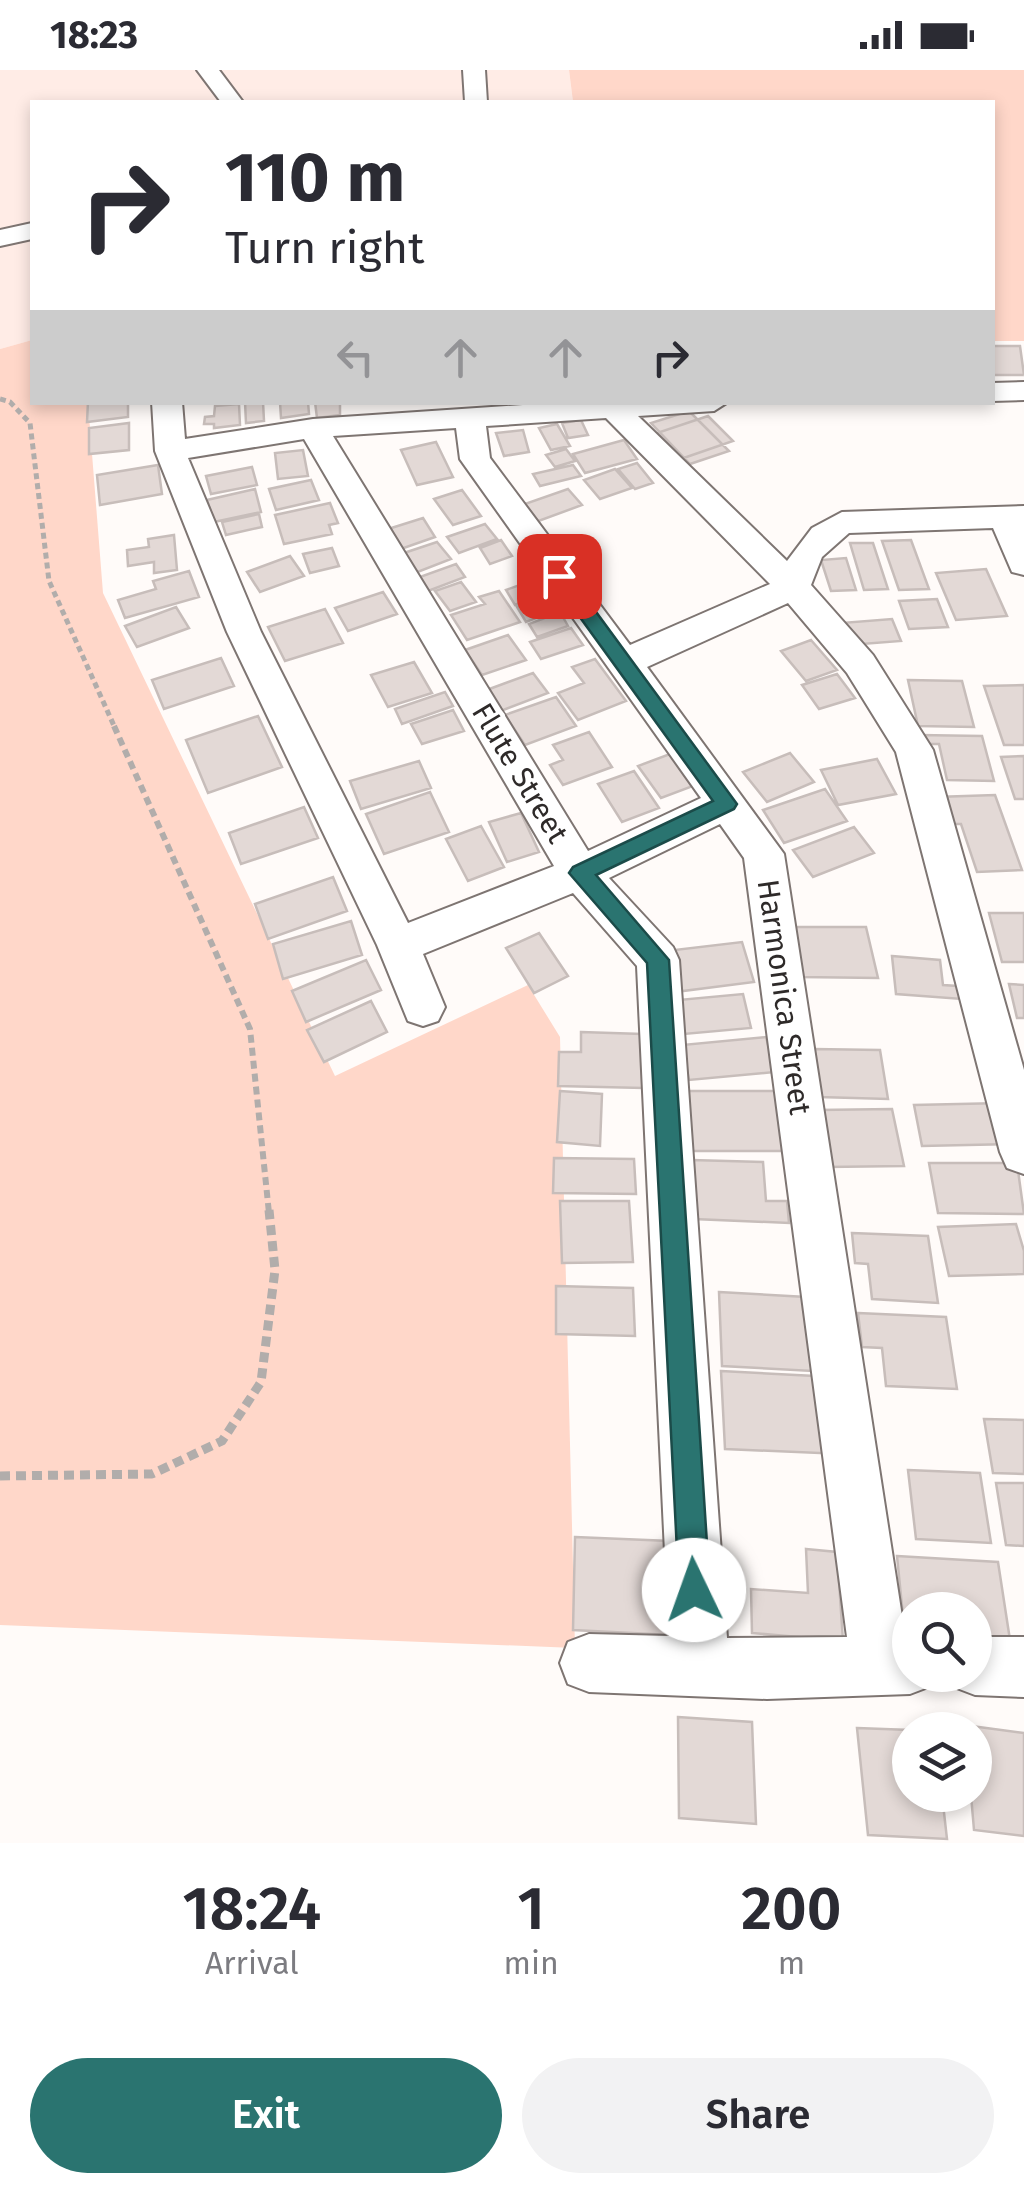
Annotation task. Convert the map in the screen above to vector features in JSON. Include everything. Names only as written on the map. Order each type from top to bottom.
[{"type":"street","points":[[208,70],[230,100]]},
{"type":"street","points":[[474,70],[476,100]]},
{"type":"street","points":[[0,238],[30,231]]},
{"type":"street","points":[[995,392],[1024,391]]},
{"type":"street","points":[[166,405],[170,451],[244,632],[398,945],[423,1007]]},
{"type":"street","points":[[170,451],[313,428],[470,420],[570,406],[637,405]]},
{"type":"street","points":[[611,406],[793,586],[860,664],[914,750],[1024,1152]]},
{"type":"street","name":"Harmonica Street","points":[[470,420],[475,459],[764,854],[892,1646]]},
{"type":"street","name":"Flute Street","points":[[313,428],[580,873],[658,960],[700,1668]]},
{"type":"street","points":[[623,664],[793,586],[803,556],[818,537],[842,523],[1014,516],[1024,564]]},
{"type":"street","points":[[398,945],[580,873],[727,804]]},
{"type":"street","points":[[589,1663],[700,1668],[892,1665]]},
{"type":"street","points":[[992,1667],[1024,1668]]},
{"type":"path","points":[[0,398],[10,402],[30,422],[49,581],[250,1029],[274,1270],[261,1382],[222,1442],[152,1474],[0,1476]]},
{"type":"shaded area","points":[[0,70],[569,70],[573,100],[30,100],[30,341],[0,349]]},
{"type":"shaded area","points":[[569,70],[1024,70],[1024,341],[995,341],[995,100],[573,100]]},
{"type":"shaded area","points":[[30,341],[30,405],[88,405],[103,593],[335,1076],[528,985],[560,1037],[575,1648],[0,1625],[0,349]]},
{"type":"building","points":[[995,346],[1020,346],[1024,375],[995,375]]},
{"type":"building","points":[[88,405],[128,405],[128,417],[87,422]]},
{"type":"building","points":[[239,405],[240,425],[214,428],[214,424],[204,424],[205,417],[214,416],[215,406]]},
{"type":"building","points":[[245,405],[263,405],[264,421],[246,423]]},
{"type":"building","points":[[280,405],[308,405],[309,414],[281,418]]},
{"type":"building","points":[[315,405],[340,405],[340,415],[317,418]]},
{"type":"building","points":[[689,411],[729,451],[690,464],[651,423]]},
{"type":"building","points":[[708,416],[733,441],[675,461],[651,435]]},
{"type":"building","points":[[581,420],[588,435],[568,438],[562,423]]},
{"type":"building","points":[[129,423],[129,450],[89,454],[89,428]]},
{"type":"building","points":[[557,424],[570,446],[551,450],[539,428]]},
{"type":"building","points":[[523,430],[529,452],[504,456],[496,433]]},
{"type":"building","points":[[624,440],[637,459],[585,473],[573,454]]},
{"type":"building","points":[[436,442],[453,477],[417,485],[401,450]]},
{"type":"building","points":[[566,449],[575,461],[555,467],[546,455]]},
{"type":"building","points":[[303,450],[308,476],[278,479],[275,453]]},
{"type":"building","points":[[637,463],[653,483],[635,489],[618,469]]},
{"type":"building","points":[[158,465],[162,494],[100,505],[97,475]]},
{"type":"building","points":[[573,465],[581,476],[540,486],[533,474]]},
{"type":"building","points":[[252,467],[257,485],[211,494],[206,476]]},
{"type":"building","points":[[615,469],[632,488],[600,499],[584,480]]},
{"type":"building","points":[[311,480],[319,500],[276,510],[269,489]]},
{"type":"building","points":[[255,489],[261,512],[214,522],[207,500]]},
{"type":"building","points":[[568,489],[582,505],[533,523],[519,506]]},
{"type":"building","points":[[462,490],[481,516],[453,525],[434,499]]},
{"type":"building","points":[[330,503],[338,523],[329,525],[332,534],[284,544],[275,515]]},
{"type":"building","points":[[259,514],[262,527],[226,535],[222,522]]},
{"type":"building","points":[[423,518],[435,537],[398,550],[385,530]]},
{"type":"building","points":[[485,524],[497,539],[459,553],[447,537]]},
{"type":"building","points":[[174,535],[177,570],[154,573],[154,562],[128,566],[127,550],[149,547],[148,539]]},
{"type":"building","points":[[501,540],[512,556],[490,564],[480,548]]},
{"type":"building","points":[[911,540],[929,589],[899,590],[882,541]]},
{"type":"building","points":[[437,542],[451,559],[415,573],[401,554]]},
{"type":"building","points":[[850,543],[873,543],[888,589],[864,590]]},
{"type":"building","points":[[332,548],[339,566],[310,573],[303,554]]},
{"type":"building","points":[[290,556],[304,576],[260,592],[247,572]]},
{"type":"building","points":[[846,558],[856,590],[831,591],[821,560]]},
{"type":"building","points":[[456,564],[465,577],[428,591],[417,578]]},
{"type":"building","points":[[986,569],[1007,616],[956,620],[936,573]]},
{"type":"building","points":[[189,571],[199,597],[125,618],[118,600],[156,589],[153,581]]},
{"type":"building","points":[[539,578],[549,592],[515,605],[506,590]]},
{"type":"building","points":[[461,582],[476,602],[450,611],[435,591]]},
{"type":"building","points":[[499,591],[520,622],[467,640],[451,615],[485,604],[479,597]]},
{"type":"building","points":[[383,592],[397,614],[348,631],[335,608]]},
{"type":"building","points":[[550,595],[559,609],[526,622],[517,607]]},
{"type":"building","points":[[937,599],[948,627],[909,629],[899,601]]},
{"type":"building","points":[[176,607],[189,628],[137,647],[125,626]]},
{"type":"building","points":[[325,609],[343,643],[285,661],[268,627]]},
{"type":"building","points":[[560,612],[568,626],[537,637],[529,624]]},
{"type":"building","points":[[892,619],[901,641],[849,645],[841,623]]},
{"type":"building","points":[[571,628],[583,645],[541,659],[530,642]]},
{"type":"building","points":[[508,635],[526,660],[482,675],[465,650]]},
{"type":"building","points":[[811,640],[837,670],[806,681],[781,651]]},
{"type":"building","points":[[221,658],[234,686],[164,709],[152,680]]},
{"type":"building","points":[[595,659],[626,701],[578,720],[558,693],[584,683],[572,667]]},
{"type":"building","points":[[414,662],[432,693],[388,707],[371,675]]},
{"type":"building","points":[[533,673],[548,693],[498,712],[484,691]]},
{"type":"building","points":[[837,674],[855,698],[819,709],[802,685]]},
{"type":"building","points":[[908,680],[962,681],[974,727],[918,726]]},
{"type":"building","points":[[1024,685],[1024,745],[1004,745],[984,686]]},
{"type":"building","points":[[445,692],[453,706],[402,724],[395,709]]},
{"type":"building","points":[[556,697],[576,726],[525,745],[505,715]]},
{"type":"building","points":[[453,710],[464,731],[422,744],[411,724]]},
{"type":"building","points":[[258,716],[282,767],[208,793],[186,740]]},
{"type":"building","points":[[589,732],[612,767],[563,785],[550,765],[563,760],[553,745]]},
{"type":"building","points":[[919,735],[982,736],[994,781],[947,780],[939,744],[921,744]]},
{"type":"building","points":[[790,753],[814,782],[767,802],[743,772]]},
{"type":"building","points":[[670,754],[693,786],[661,798],[638,766]]},
{"type":"building","points":[[1024,756],[1024,799],[1015,799],[1001,757]]},
{"type":"building","points":[[877,759],[896,794],[838,805],[821,770]]},
{"type":"building","points":[[419,761],[431,788],[361,809],[350,781]]},
{"type":"building","points":[[634,771],[659,808],[622,822],[598,784]]},
{"type":"building","points":[[825,789],[847,821],[784,843],[763,810]]},
{"type":"building","points":[[430,792],[449,832],[384,854],[366,814]]},
{"type":"building","points":[[995,795],[1022,870],[977,872],[961,824],[945,824],[936,797]]},
{"type":"building","points":[[304,807],[318,838],[241,864],[229,833]]},
{"type":"building","points":[[521,813],[539,852],[507,862],[489,822]]},
{"type":"building","points":[[481,826],[504,867],[468,881],[446,839]]},
{"type":"building","points":[[854,827],[874,853],[813,877],[793,850]]},
{"type":"building","points":[[333,877],[347,911],[268,939],[255,904]]},
{"type":"building","points":[[989,913],[1024,913],[1024,962],[1002,962]]},
{"type":"building","points":[[351,921],[362,955],[283,979],[273,944]]},
{"type":"building","points":[[795,927],[866,927],[878,978],[800,977]]},
{"type":"building","points":[[539,933],[568,976],[534,993],[506,948]]},
{"type":"building","points":[[742,942],[754,982],[675,992],[666,951]]},
{"type":"building","points":[[892,956],[940,960],[943,985],[973,987],[975,1000],[896,994]]},
{"type":"building","points":[[366,960],[381,990],[306,1022],[292,991]]},
{"type":"building","points":[[1009,984],[1024,985],[1024,1018],[1017,1018]]},
{"type":"building","points":[[743,994],[751,1028],[684,1034],[678,1000]]},
{"type":"building","points":[[371,1001],[387,1032],[324,1062],[307,1030]]},
{"type":"building","points":[[581,1032],[642,1034],[643,1088],[558,1086],[559,1052],[581,1052]]},
{"type":"building","points":[[766,1037],[775,1072],[689,1080],[682,1045]]},
{"type":"building","points":[[813,1049],[880,1050],[888,1099],[819,1097]]},
{"type":"building","points":[[560,1091],[602,1094],[600,1146],[557,1142]]},
{"type":"building","points":[[683,1091],[775,1091],[783,1151],[688,1151]]},
{"type":"building","points":[[1003,1103],[1013,1144],[922,1146],[914,1105]]},
{"type":"building","points":[[892,1109],[904,1166],[827,1167],[818,1110]]},
{"type":"building","points":[[554,1158],[634,1159],[636,1194],[553,1193]]},
{"type":"building","points":[[691,1160],[763,1162],[766,1201],[787,1201],[789,1223],[694,1219]]},
{"type":"building","points":[[929,1163],[1017,1163],[1024,1214],[938,1213]]},
{"type":"building","points":[[560,1201],[629,1201],[633,1262],[562,1263]]},
{"type":"building","points":[[1016,1224],[1024,1251],[1024,1274],[949,1276],[938,1227]]},
{"type":"building","points":[[852,1233],[928,1236],[938,1303],[872,1299],[868,1264],[855,1263]]},
{"type":"building","points":[[556,1286],[633,1288],[635,1336],[556,1334]]},
{"type":"building","points":[[719,1292],[824,1298],[831,1372],[722,1366]]},
{"type":"building","points":[[858,1313],[946,1317],[957,1389],[886,1386],[882,1348],[862,1347]]},
{"type":"building","points":[[721,1371],[834,1377],[842,1454],[725,1449]]},
{"type":"building","points":[[984,1419],[1024,1420],[1024,1474],[993,1473]]},
{"type":"building","points":[[908,1470],[980,1473],[991,1543],[916,1539]]},
{"type":"building","points":[[996,1483],[1024,1483],[1024,1546],[1006,1545]]},
{"type":"building","points":[[575,1537],[670,1541],[672,1635],[573,1630]]},
{"type":"building","points":[[806,1549],[837,1552],[843,1641],[752,1633],[751,1589],[808,1593]]},
{"type":"building","points":[[897,1556],[998,1562],[1012,1653],[992,1651],[992,1592],[901,1592]]},
{"type":"building","points":[[678,1717],[752,1722],[756,1824],[679,1818]]},
{"type":"building","points":[[857,1728],[892,1729],[892,1812],[944,1812],[947,1839],[868,1835]]},
{"type":"building","points":[[992,1729],[1024,1733],[1024,1836],[974,1830],[972,1812],[992,1812]]},
{"type":"route","points":[[559,576],[727,804],[580,873],[658,960],[694,1590]]}]
